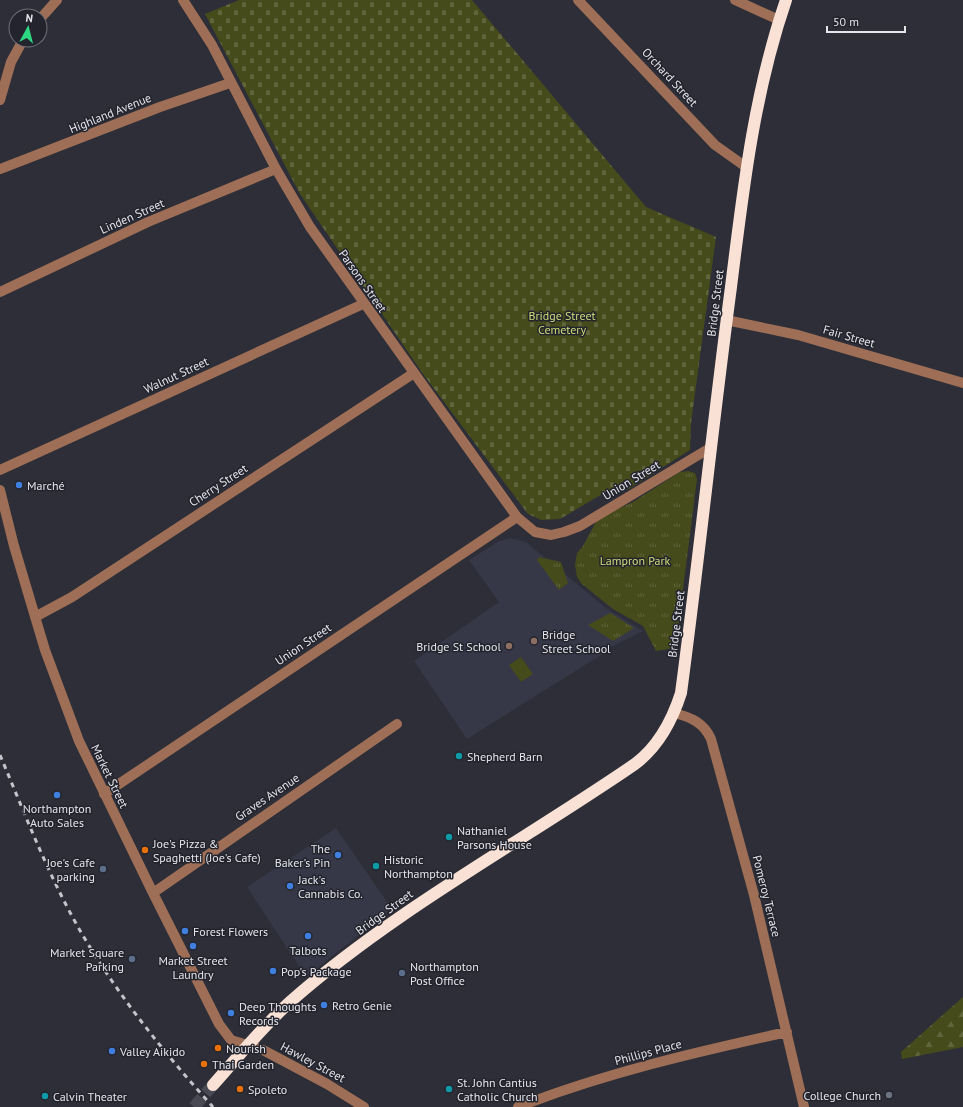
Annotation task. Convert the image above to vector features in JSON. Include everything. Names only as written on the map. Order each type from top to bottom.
[{"type":"highway","name":"Bridge Street","points":[[213,1085],[247,1046],[290,1002],[386,927],[434,893],[635,764],[658,741],[674,713],[681,693],[710,448],[746,167],[757,106],[779,20],[786,0]]},
{"type":"street","points":[[48,10],[57,0]]},
{"type":"street","name":"Parsons Street","points":[[183,0],[212,46],[276,169],[310,227],[363,304],[517,517],[535,532],[551,535],[564,532]]},
{"type":"street","name":"Orchard Street","points":[[578,0],[715,145],[746,167]]},
{"type":"street","points":[[735,0],[779,20]]},
{"type":"street","points":[[0,100],[11,62],[19,48]]},
{"type":"street","name":"Highland Avenue","points":[[0,169],[160,107],[230,83]]},
{"type":"street","name":"Linden Street","points":[[0,292],[148,222],[276,169]]},
{"type":"street","name":"Walnut Street","points":[[0,470],[363,304]]},
{"type":"street","name":"Fair Street","points":[[726,320],[798,336],[963,383]]},
{"type":"street","name":"Cherry Street","points":[[35,617],[78,593],[414,373]]},
{"type":"street","name":"Union Street","points":[[564,532],[580,526],[710,448]]},
{"type":"street","name":"Market Street","points":[[0,490],[35,617],[74,730],[152,893],[219,1024],[231,1040],[247,1046]]},
{"type":"street","name":"Union Street","points":[[104,794],[517,517]]},
{"type":"street","name":"Pomeroy Terrace","points":[[674,713],[695,720],[704,727],[711,740],[754,895],[804,1107]]},
{"type":"street","name":"Graves Avenue","points":[[152,893],[397,724]]},
{"type":"street","name":"Phillips Place","points":[[518,1107],[592,1081],[673,1058],[787,1032]]},
{"type":"street","name":"Hawley Street","points":[[247,1046],[263,1050],[327,1084],[364,1107]]},
{"type":"shaded area","name":"Bridge Street School","points":[[510,538],[526,542],[606,608],[643,631],[605,650],[606,652],[467,739],[414,661],[499,602],[469,560],[499,541]]},
{"type":"shaded area","points":[[336,828],[392,909],[306,977],[247,887]]},
{"type":"green space","name":"Bridge Street Cemetery","points":[[239,0],[472,0],[646,207],[716,237],[691,423],[690,450],[629,489],[609,490],[560,519],[541,520],[528,514],[423,374],[300,194],[205,14]]},
{"type":"green space","name":"Lampron Park","points":[[688,471],[695,473],[697,479],[676,645],[674,648],[656,651],[643,626],[613,609],[582,584],[577,577],[575,565],[577,553],[583,546],[598,518],[633,502],[680,472]]},
{"type":"green space","points":[[539,557],[561,562],[568,583],[559,590],[537,560]]},
{"type":"green space","points":[[610,613],[634,628],[613,641],[588,625]]},
{"type":"green space","points":[[521,657],[533,674],[521,682],[509,665]]},
{"type":"green space","points":[[963,997],[963,1047],[902,1059],[901,1052]]},
{"type":"tunnel","points":[[194,1107],[213,1085]]},
{"type":"railway","points":[[0,755],[51,875],[88,944],[131,1008],[179,1068],[213,1107]]},
{"type":"place","name":"Marché","points":[[19,485]]},
{"type":"place","name":"Bridge Street School","points":[[534,641]]},
{"type":"place","name":"Bridge St School","points":[[509,646]]},
{"type":"place","name":"Shepherd Barn","points":[[459,756]]},
{"type":"place","name":"Northampton Auto Sales","points":[[57,795]]},
{"type":"place","name":"Nathaniel Parsons House","points":[[449,837]]},
{"type":"place","name":"Joe's Pizza & Spaghetti (Joe's Cafe)","points":[[145,850]]},
{"type":"place","name":"The Baker's Pin","points":[[338,855]]},
{"type":"place","name":"Historic Northampton","points":[[376,866]]},
{"type":"place","name":"Joe's Cafe parking","points":[[103,869]]},
{"type":"place","name":"Jack's Cannabis Co.","points":[[290,886]]},
{"type":"place","name":"Forest Flowers","points":[[185,931]]},
{"type":"place","name":"Talbots","points":[[308,936]]},
{"type":"place","name":"Market Street Laundry","points":[[193,946]]},
{"type":"place","name":"Market Square Parking","points":[[132,959]]},
{"type":"place","name":"Pop's Package","points":[[273,971]]},
{"type":"place","name":"Northampton Post Office","points":[[402,973]]},
{"type":"place","name":"Retro Genie","points":[[324,1005]]},
{"type":"place","name":"Deep Thoughts Records","points":[[231,1013]]},
{"type":"place","name":"Nourish","points":[[218,1048]]},
{"type":"place","name":"Valley Aikido","points":[[112,1051]]},
{"type":"place","name":"Thai Garden","points":[[204,1064]]},
{"type":"place","name":"Spoleto","points":[[240,1089]]},
{"type":"place","name":"St. John Cantius Catholic Church","points":[[449,1089]]},
{"type":"place","name":"College Church","points":[[889,1095]]},
{"type":"place","name":"Calvin Theater","points":[[45,1096]]}]
